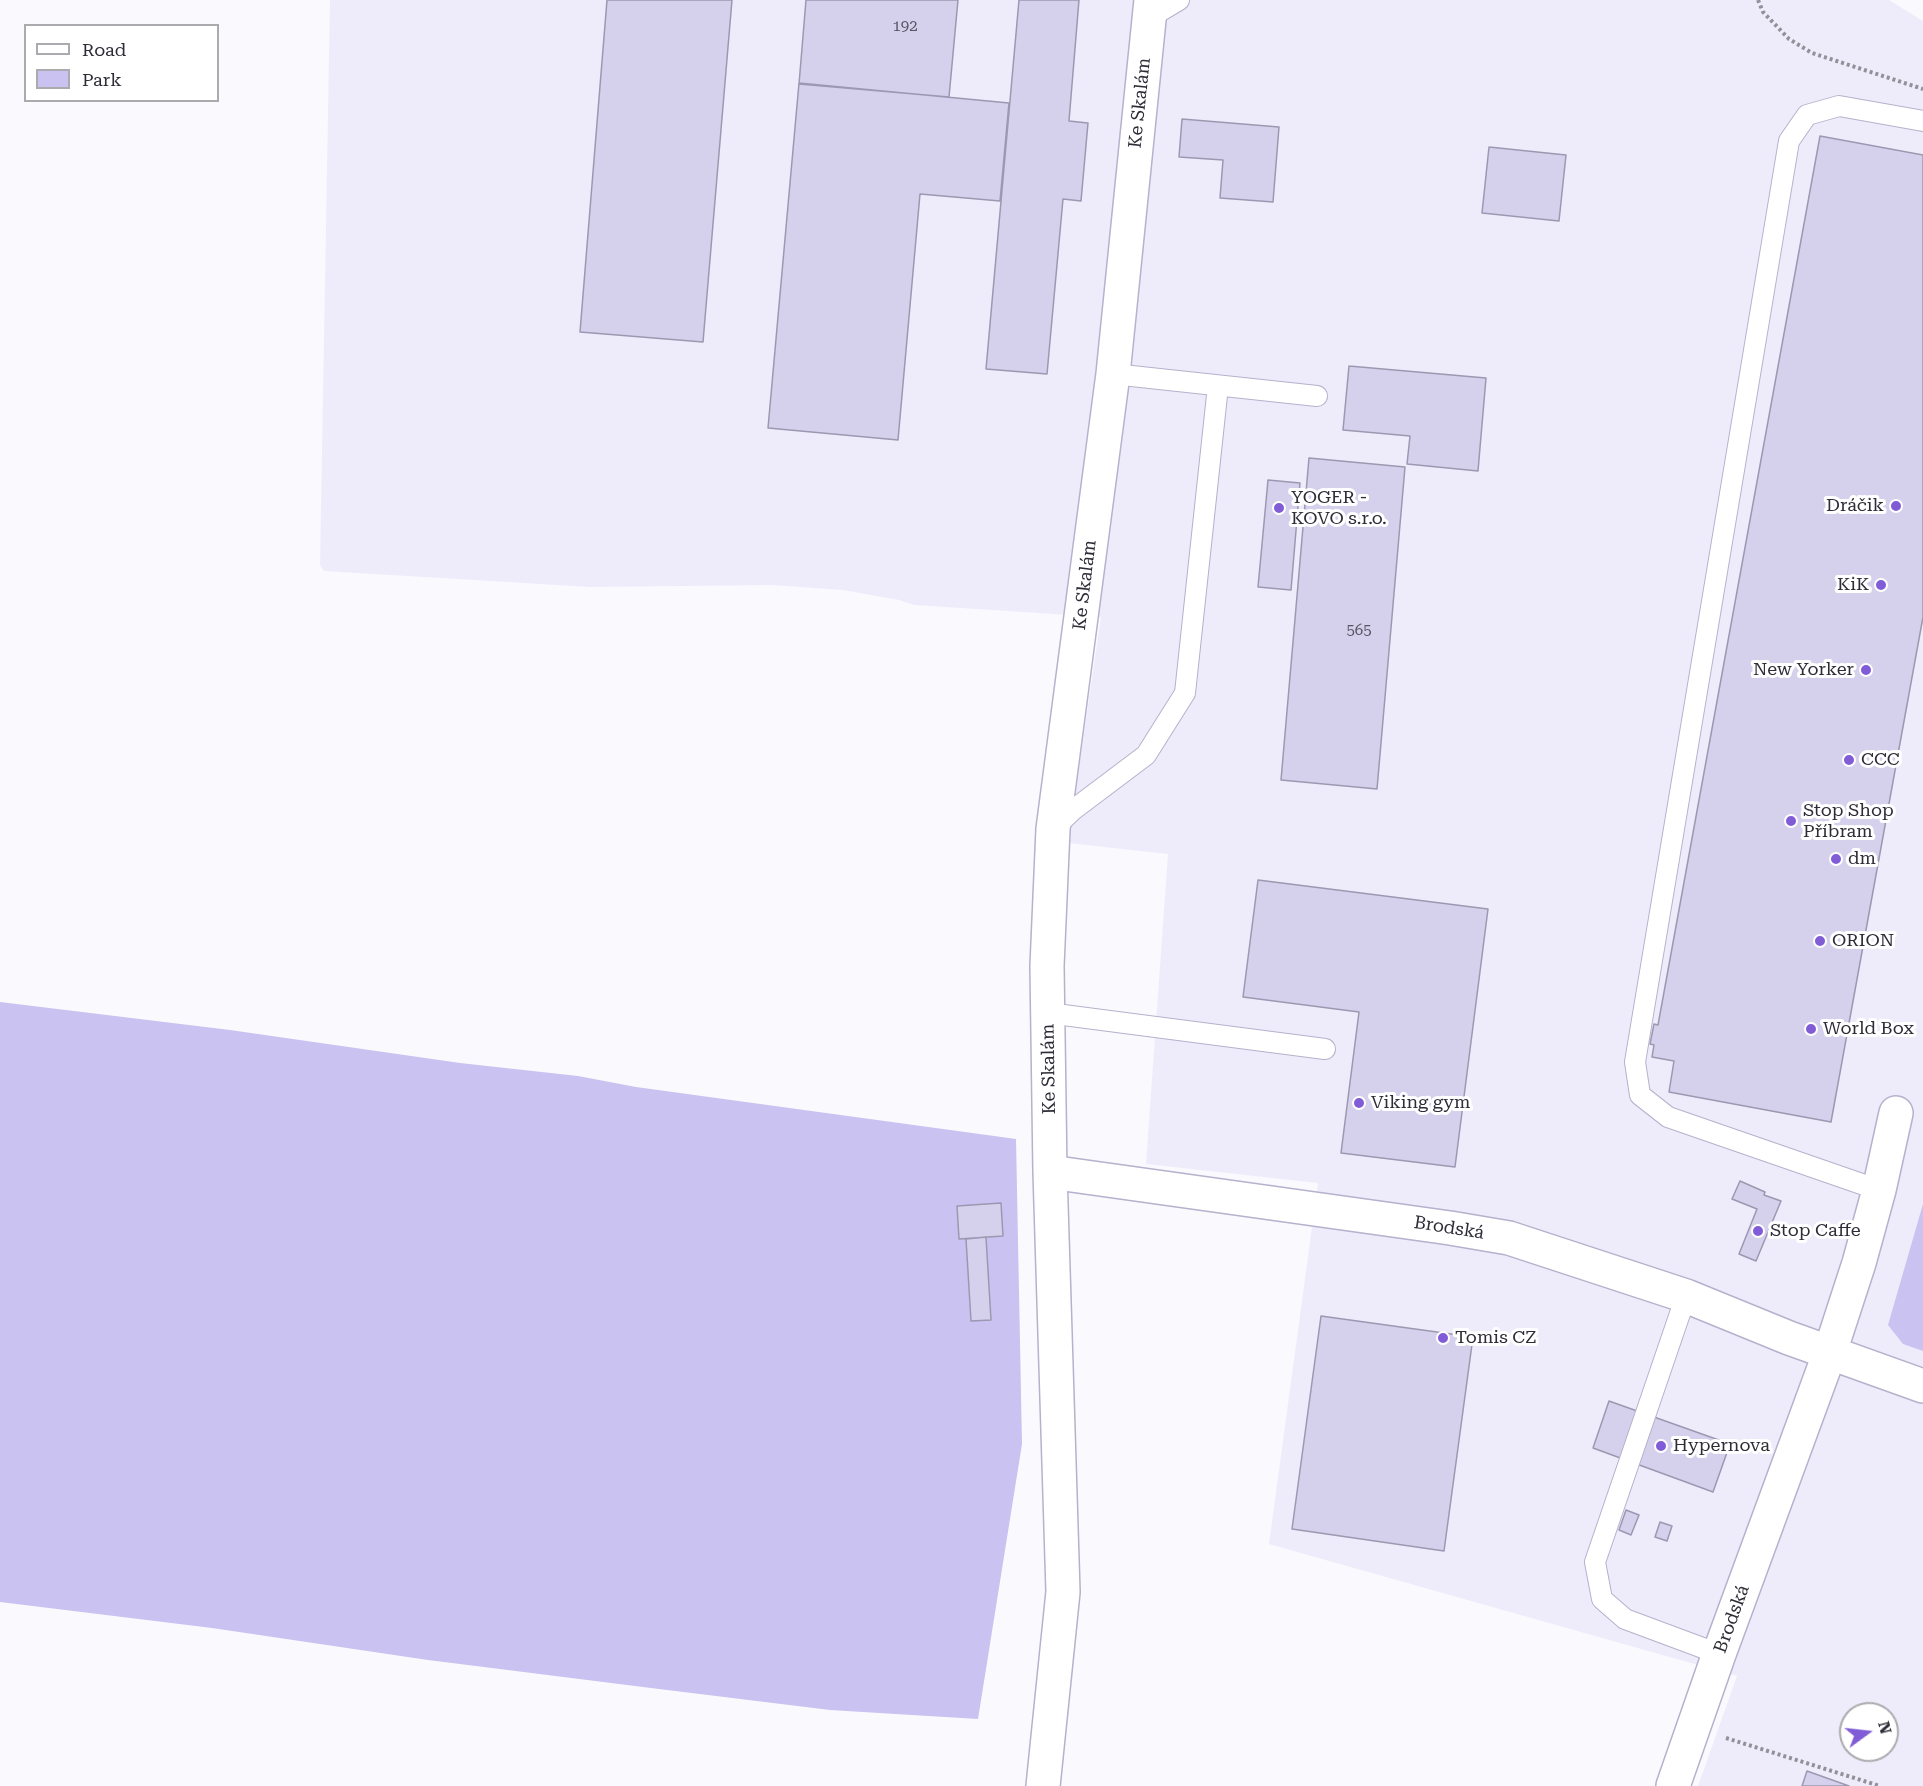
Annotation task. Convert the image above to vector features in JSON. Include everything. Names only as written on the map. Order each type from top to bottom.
[{"type":"street","name":"Ke Skalám","points":[[1043,1786],[1062,1592],[1050,1172],[1047,966],[1053,829],[1113,374],[1150,9]]},
{"type":"street","name":"Brodská","points":[[1673,1786],[1830,1352],[1859,1263],[1879,1190],[1896,1113]]},
{"type":"street","name":"Brodská","points":[[1050,1172],[1509,1238],[1686,1296],[1923,1386]]},
{"type":"lane","points":[[1150,9],[1179,0]]},
{"type":"lane","points":[[1879,1190],[1668,1117],[1640,1095],[1635,1062],[1789,141],[1807,115],[1839,106],[1923,121]]},
{"type":"lane","points":[[1113,374],[1317,396]]},
{"type":"lane","points":[[1053,829],[1072,810],[1146,755],[1185,693],[1218,386]]},
{"type":"lane","points":[[1048,1013],[1325,1049]]},
{"type":"lane","points":[[1686,1296],[1595,1562],[1602,1599],[1625,1619],[1719,1654]]},
{"type":"path","points":[[1758,0],[1763,12],[1789,39],[1812,52],[1923,89]]},
{"type":"path","points":[[1694,1727],[1770,1754],[1880,1786]]},
{"type":"shaded area","points":[[330,0],[1889,0],[1923,21],[1923,1786],[1698,1786],[1737,1676],[1269,1544],[1318,1183],[1146,1164],[1168,854],[1068,843],[1101,617],[914,605],[843,590],[771,585],[591,587],[324,571],[320,565]]},
{"type":"green space","points":[[0,1002],[230,1030],[460,1063],[578,1076],[636,1087],[1016,1139],[1022,1444],[978,1719],[830,1710],[428,1660],[212,1628],[0,1602]]},
{"type":"green space","points":[[1923,1204],[1923,1351],[1903,1344],[1888,1325]]},
{"type":"building","points":[[607,0],[732,0],[703,342],[580,332]]},
{"type":"building","points":[[806,0],[958,0],[949,97],[799,84]]},
{"type":"building","points":[[1019,0],[1079,0],[1069,121],[1088,123],[1081,201],[1063,199],[1047,374],[986,369]]},
{"type":"building","points":[[799,83],[1009,103],[1000,201],[920,194],[898,440],[768,428]]},
{"type":"building","points":[[1182,119],[1279,127],[1273,202],[1220,198],[1223,160],[1179,157]]},
{"type":"building","name":"Stop Shop Příbram","points":[[1820,136],[1923,155],[1923,617],[1831,1122],[1669,1092],[1674,1061],[1652,1057],[1654,1045],[1650,1044],[1654,1024],[1658,1025]]},
{"type":"building","points":[[1489,147],[1566,155],[1559,221],[1482,213]]},
{"type":"building","points":[[1349,366],[1486,378],[1478,471],[1407,464],[1410,436],[1343,430]]},
{"type":"building","points":[[1309,458],[1405,467],[1377,789],[1281,780]]},
{"type":"building","points":[[1268,480],[1300,483],[1291,590],[1258,587]]},
{"type":"building","points":[[1258,880],[1488,909],[1455,1167],[1341,1153],[1359,1012],[1243,997]]},
{"type":"building","name":"Stop Caffe","points":[[1740,1181],[1765,1192],[1764,1195],[1781,1201],[1756,1261],[1739,1254],[1757,1209],[1732,1199]]},
{"type":"building","points":[[1001,1203],[1003,1236],[959,1239],[957,1206]]},
{"type":"building","points":[[986,1237],[991,1320],[971,1321],[966,1239]]},
{"type":"building","points":[[1321,1316],[1473,1337],[1444,1551],[1292,1529]]},
{"type":"building","name":"Hypernova","points":[[1609,1401],[1730,1444],[1713,1492],[1593,1448]]},
{"type":"building","points":[[1626,1510],[1639,1515],[1631,1535],[1619,1530]]},
{"type":"building","points":[[1660,1522],[1672,1526],[1667,1541],[1655,1537]]},
{"type":"building","points":[[1807,1771],[1849,1786],[1802,1786]]},
{"type":"place","name":"Dráčik","points":[[1896,506]]},
{"type":"place","name":"YOGER - KOVO s.r.o.","points":[[1279,508]]},
{"type":"place","name":"KiK","points":[[1881,585]]},
{"type":"place","name":"New Yorker","points":[[1866,670]]},
{"type":"place","name":"CCC","points":[[1849,760]]},
{"type":"place","name":"Stop Shop Příbram","points":[[1791,821]]},
{"type":"place","name":"dm","points":[[1836,859]]},
{"type":"place","name":"ORION","points":[[1820,941]]},
{"type":"place","name":"World Box","points":[[1811,1029]]},
{"type":"place","name":"Viking gym","points":[[1359,1103]]},
{"type":"place","name":"Stop Caffe","points":[[1758,1231]]},
{"type":"place","name":"Tomis CZ","points":[[1443,1338]]},
{"type":"place","name":"Hypernova","points":[[1661,1446]]}]
